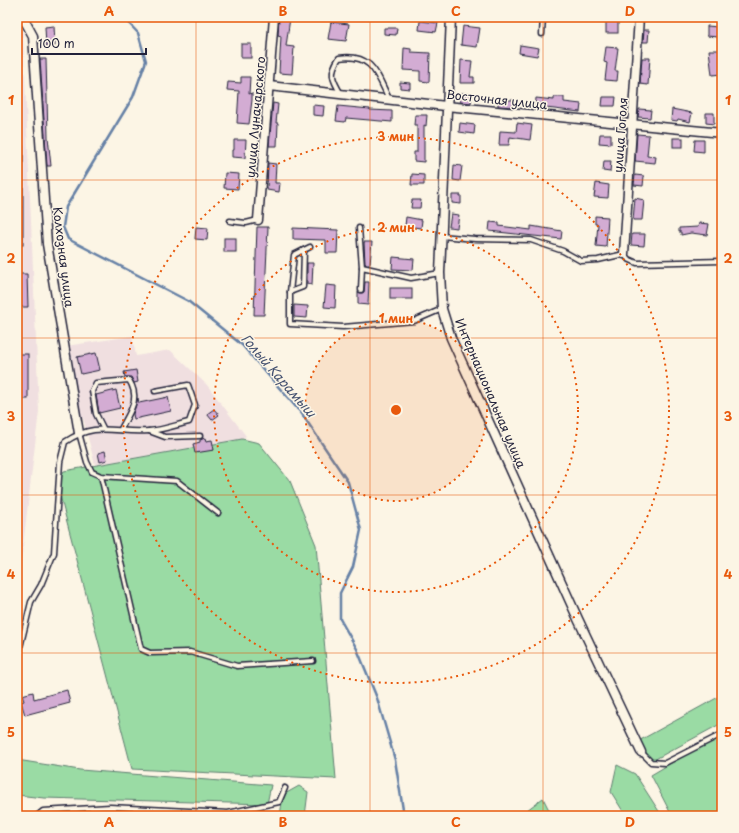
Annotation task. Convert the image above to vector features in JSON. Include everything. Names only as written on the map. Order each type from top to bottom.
[{"type":"street","name":"Колхозная улица","points":[[18,17],[26,23],[33,36],[47,244],[79,433]]},
{"type":"street","name":"улица Луначарского","points":[[258,220],[274,17]]},
{"type":"street","name":"Интернациональная улица","points":[[451,17],[441,236],[440,274],[442,309],[454,345],[578,619],[641,752]]},
{"type":"street","name":"улица Гоголя","points":[[624,254],[639,17]]},
{"type":"street","name":"Восточная улица","points":[[269,86],[446,106],[722,132]]},
{"type":"lane","points":[[542,34],[543,17]]},
{"type":"lane","points":[[341,94],[333,82],[333,68],[340,58],[352,56],[367,61],[378,75],[389,99]]},
{"type":"lane","points":[[230,221],[246,223],[258,220]]},
{"type":"lane","points":[[358,228],[362,267],[361,290]]},
{"type":"lane","points":[[441,236],[475,239],[532,240],[563,251],[581,261],[598,260],[624,254],[628,259],[637,263],[722,260]]},
{"type":"lane","points":[[310,247],[294,255],[290,292],[290,324],[343,328],[414,321],[442,309]]},
{"type":"lane","points":[[290,292],[303,288],[304,250]]},
{"type":"lane","points":[[362,267],[411,278],[440,274]]},
{"type":"lane","points":[[103,428],[96,414],[92,391],[96,383],[128,380],[134,387],[135,403],[121,429]]},
{"type":"lane","points":[[149,431],[189,422],[195,405],[188,385],[155,391]]},
{"type":"lane","points":[[17,660],[31,602],[41,585],[54,553],[60,462],[65,442],[79,433],[103,428],[149,431],[165,437],[200,436]]},
{"type":"lane","points":[[79,433],[87,462],[92,472],[101,476],[177,481],[218,514]]},
{"type":"lane","points":[[101,476],[141,649],[150,653],[190,652],[237,666],[313,661]]},
{"type":"lane","points":[[641,752],[650,762],[665,763],[722,734]]},
{"type":"lane","points":[[37,816],[43,811],[110,807],[228,813],[279,802],[285,788]]},
{"type":"shaded area","points":[[17,27],[23,32],[39,411],[17,596]]},
{"type":"shaded area","points":[[132,336],[136,356],[170,350],[207,385],[246,436],[242,439],[95,465],[83,418],[78,416],[66,346]]},
{"type":"green space","points":[[242,439],[259,443],[290,481],[316,545],[336,779],[132,769],[57,484],[64,471]]},
{"type":"green space","points":[[722,695],[722,723],[650,762],[635,743]]},
{"type":"green space","points":[[722,733],[722,816],[672,816],[651,775]]},
{"type":"green space","points":[[17,760],[80,770],[271,785],[267,804],[44,798],[17,795]]},
{"type":"green space","points":[[617,765],[635,774],[662,816],[626,816],[611,792]]},
{"type":"green space","points":[[299,786],[308,792],[305,816],[280,816],[283,795]]},
{"type":"green space","points":[[543,798],[552,816],[519,816]]},
{"type":"building","points":[[279,17],[290,18],[286,46],[294,47],[292,74],[279,73],[281,36],[278,35]]},
{"type":"building","points":[[420,21],[438,23],[436,32],[419,30]]},
{"type":"building","points":[[606,21],[618,21],[618,33],[606,33]]},
{"type":"building","points":[[331,22],[349,24],[346,41],[328,39]]},
{"type":"building","points":[[54,26],[55,46],[46,46],[45,27]]},
{"type":"building","points":[[463,26],[480,28],[477,47],[461,45]]},
{"type":"building","points":[[707,26],[718,27],[718,37],[707,36]]},
{"type":"building","points":[[384,28],[397,28],[396,35],[384,34]]},
{"type":"building","points":[[644,30],[649,30],[648,42],[643,42]]},
{"type":"building","points":[[241,44],[251,44],[251,58],[241,58]]},
{"type":"building","points":[[520,45],[539,48],[537,56],[519,53]]},
{"type":"building","points":[[606,47],[618,48],[615,71],[618,71],[617,81],[605,80],[607,63],[604,62]]},
{"type":"building","points":[[404,48],[411,49],[411,52],[430,53],[429,82],[420,81],[420,71],[403,70]]},
{"type":"building","points":[[709,50],[722,50],[722,74],[712,75]]},
{"type":"building","points":[[642,58],[650,58],[648,85],[640,84]]},
{"type":"building","points":[[40,59],[46,59],[48,137],[51,166],[47,166]]},
{"type":"building","points":[[461,60],[472,61],[470,77],[474,77],[474,83],[460,83]]},
{"type":"building","points":[[241,77],[250,77],[249,94],[252,93],[252,100],[249,124],[237,123],[239,91],[227,90],[228,82],[241,83]]},
{"type":"building","points":[[400,82],[410,83],[410,89],[400,88]]},
{"type":"building","points":[[461,93],[472,94],[471,103],[460,102]]},
{"type":"building","points":[[554,97],[564,97],[564,102],[581,104],[580,112],[546,108],[545,110],[535,109],[536,98],[554,100]]},
{"type":"building","points":[[603,97],[616,97],[615,106],[602,106]]},
{"type":"building","points":[[498,100],[514,100],[513,107],[498,106]]},
{"type":"building","points":[[273,103],[278,104],[276,123],[278,123],[277,146],[269,146]]},
{"type":"building","points":[[313,105],[324,106],[323,116],[313,115]]},
{"type":"building","points":[[338,106],[392,111],[392,122],[346,118],[345,122],[336,121]]},
{"type":"building","points":[[639,109],[651,110],[650,118],[638,117]]},
{"type":"building","points":[[672,109],[692,113],[690,122],[678,119],[677,121],[671,120]]},
{"type":"building","points":[[706,113],[714,113],[714,124],[706,123]]},
{"type":"building","points":[[415,115],[427,115],[426,126],[424,125],[424,162],[414,161],[414,152],[417,152],[417,125],[414,125]]},
{"type":"building","points":[[460,123],[475,125],[474,134],[459,132]]},
{"type":"building","points":[[517,123],[532,125],[530,140],[510,137],[509,145],[499,145],[500,131],[516,132]]},
{"type":"building","points":[[600,134],[611,134],[611,144],[599,143]]},
{"type":"building","points":[[637,134],[649,135],[647,156],[656,157],[655,163],[635,161]]},
{"type":"building","points":[[673,138],[683,138],[683,147],[673,147]]},
{"type":"building","points":[[234,140],[246,140],[245,158],[232,157]]},
{"type":"building","points":[[695,140],[704,140],[704,152],[694,151]]},
{"type":"building","points":[[17,146],[23,146],[23,245],[17,245]]},
{"type":"building","points":[[604,161],[611,161],[610,172],[603,171]]},
{"type":"building","points":[[268,163],[276,164],[275,183],[280,183],[279,192],[267,190]]},
{"type":"building","points":[[454,165],[462,166],[460,181],[453,180]]},
{"type":"building","points":[[225,173],[239,174],[238,189],[224,188]]},
{"type":"building","points":[[412,174],[424,175],[424,185],[411,185]]},
{"type":"building","points":[[635,175],[644,176],[643,186],[634,185]]},
{"type":"building","points":[[596,183],[609,185],[608,198],[594,197]]},
{"type":"building","points":[[452,195],[461,195],[461,204],[452,203]]},
{"type":"building","points":[[635,198],[644,200],[642,220],[633,220]]},
{"type":"building","points":[[412,200],[421,200],[420,208],[411,208]]},
{"type":"building","points":[[451,214],[459,215],[457,228],[449,227]]},
{"type":"building","points":[[595,216],[608,217],[606,247],[596,246],[598,224],[595,224]]},
{"type":"building","points":[[406,217],[422,220],[421,228],[405,226]]},
{"type":"building","points":[[490,222],[499,223],[499,226],[531,230],[531,226],[562,231],[561,239],[489,231]]},
{"type":"building","points":[[699,223],[709,224],[707,235],[691,233],[681,235],[681,232],[679,232],[679,228],[698,227]]},
{"type":"building","points":[[196,227],[208,228],[207,240],[195,239]]},
{"type":"building","points":[[257,227],[268,227],[264,315],[254,315]]},
{"type":"building","points":[[293,228],[338,230],[337,253],[326,253],[326,240],[293,239]]},
{"type":"building","points":[[632,234],[645,234],[644,246],[631,245]]},
{"type":"building","points":[[224,238],[236,238],[236,252],[224,252]]},
{"type":"building","points":[[364,242],[372,242],[370,264],[365,264]]},
{"type":"building","points":[[393,257],[414,259],[413,270],[392,269]]},
{"type":"building","points":[[307,263],[313,263],[312,285],[307,284]]},
{"type":"building","points":[[17,274],[27,274],[28,307],[17,307]]},
{"type":"building","points":[[365,282],[369,282],[368,305],[358,304],[358,292],[364,292]]},
{"type":"building","points":[[326,285],[336,286],[335,308],[324,307]]},
{"type":"building","points":[[390,288],[412,288],[412,299],[390,299]]},
{"type":"building","points":[[294,305],[308,306],[307,318],[294,317]]},
{"type":"building","points":[[96,353],[100,370],[81,374],[77,357]]},
{"type":"building","points":[[17,354],[28,354],[28,399],[17,399]]},
{"type":"building","points":[[136,370],[138,382],[134,383],[131,377],[125,377],[124,372]]},
{"type":"building","points":[[116,390],[120,408],[99,413],[96,395]]},
{"type":"building","points":[[168,397],[171,411],[134,419],[133,414],[138,398],[139,403]]},
{"type":"building","points":[[214,409],[219,415],[212,420],[207,414]]},
{"type":"building","points":[[205,438],[206,441],[212,440],[214,450],[195,453],[193,444],[200,442],[200,440]]},
{"type":"building","points":[[105,451],[107,460],[100,462],[98,453]]},
{"type":"building","points":[[67,690],[70,703],[25,715],[21,702],[24,701],[22,695],[33,692],[34,699]]},
{"type":"waterway","name":"Голый Карамыш","points":[[123,17],[138,33],[146,61],[133,97],[66,207],[63,227],[68,239],[188,301],[242,345],[302,414],[348,482],[361,530],[353,567],[340,593],[340,619],[357,649],[377,698],[395,760],[404,816]]}]
